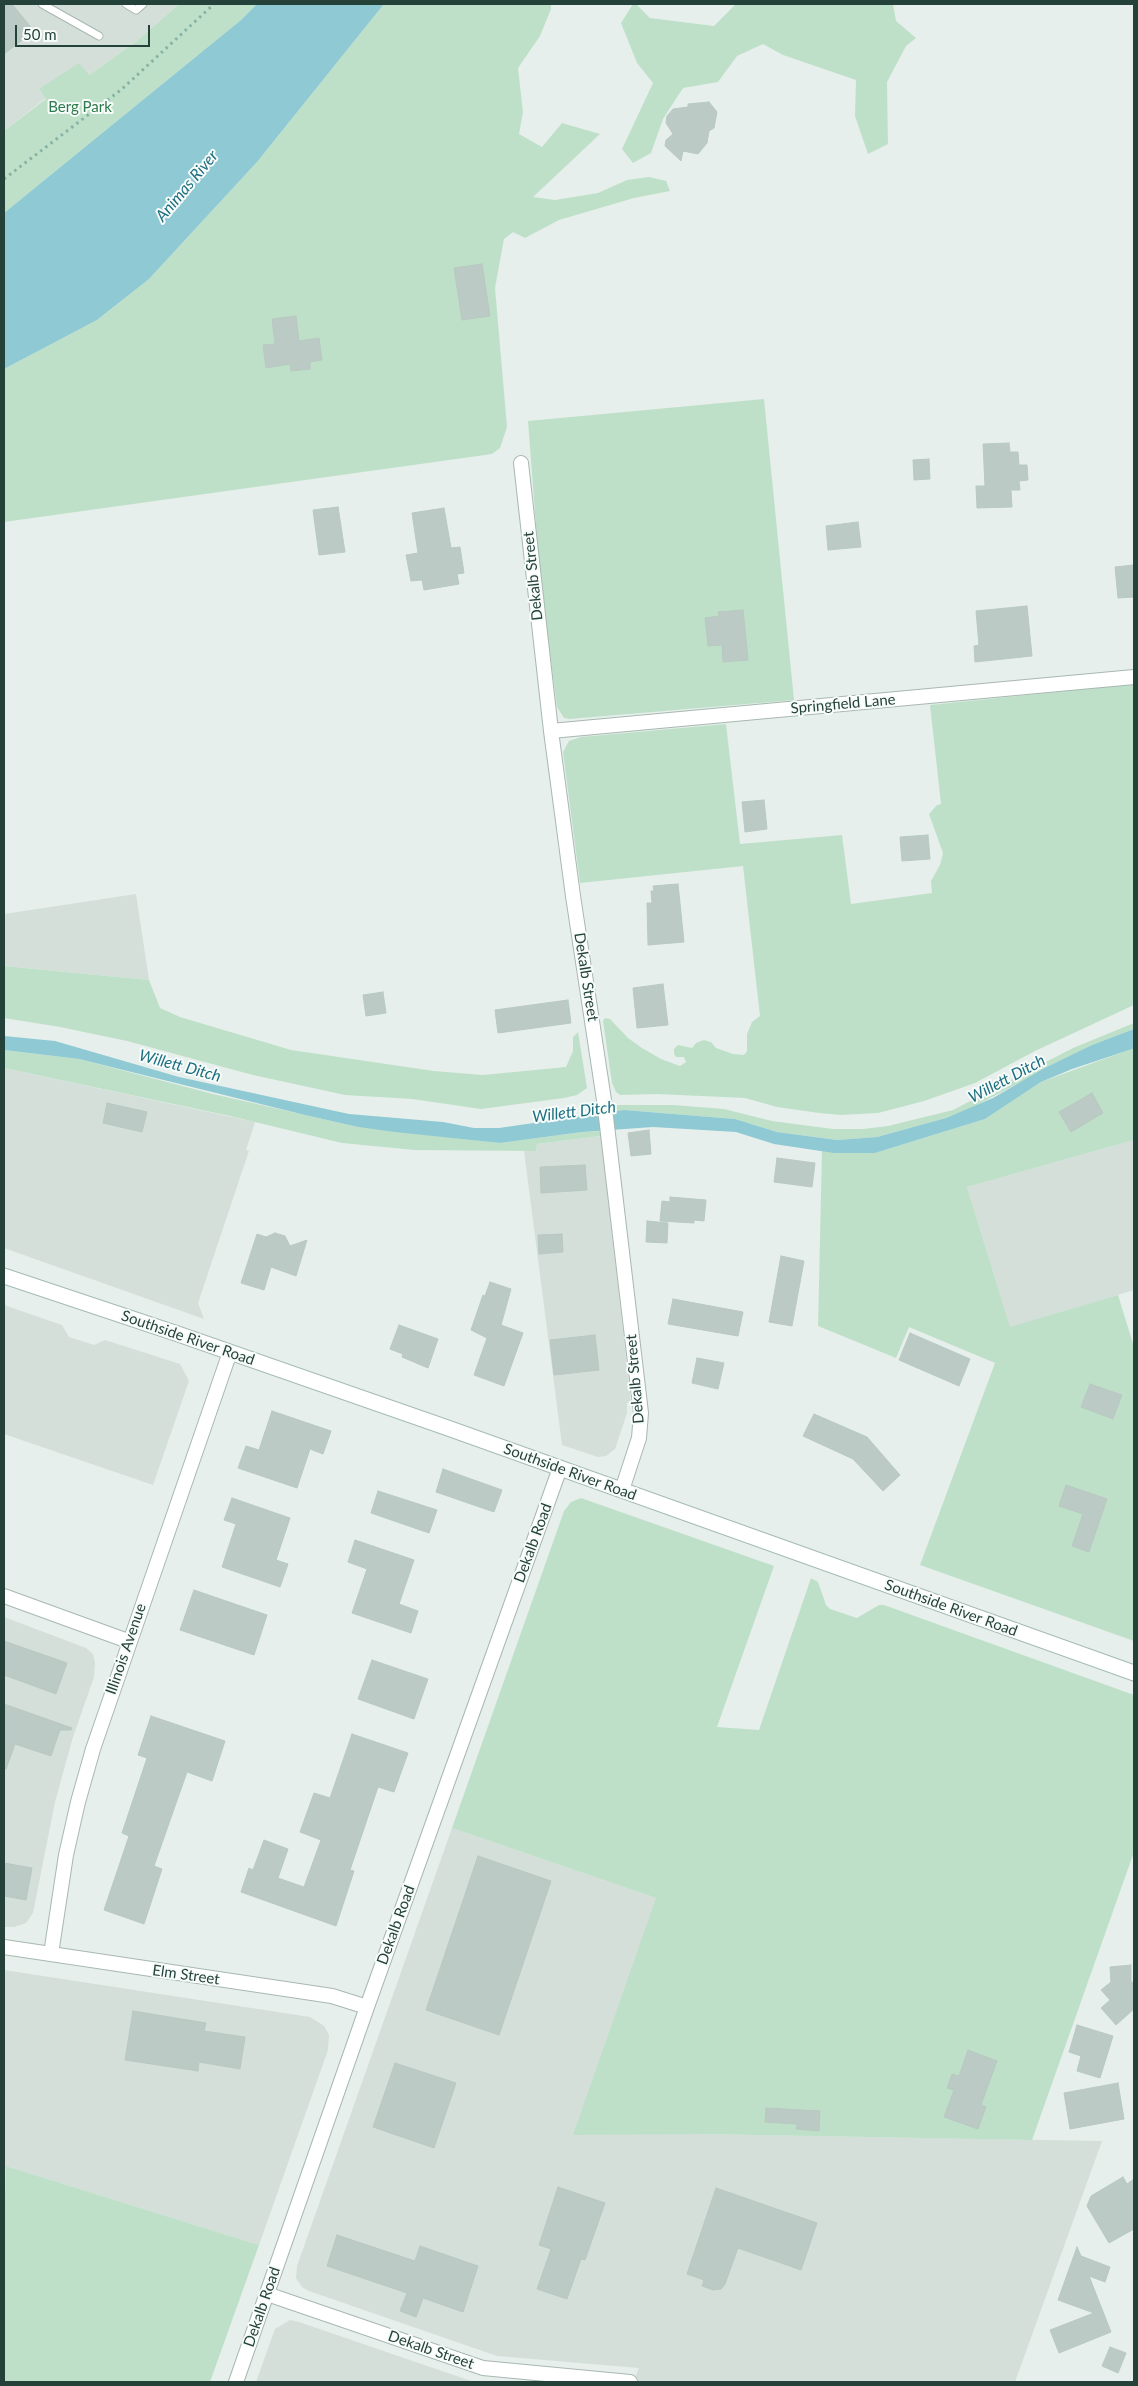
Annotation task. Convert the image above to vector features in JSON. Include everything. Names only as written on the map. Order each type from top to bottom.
[{"type":"main road","name":"Southside River Road","points":[[4,1276],[230,1352],[1134,1673]]},
{"type":"street","name":"Dekalb Street","points":[[521,463],[551,731],[609,1140],[641,1413],[639,1438],[622,1490]]},
{"type":"street","name":"Springfield Lane","points":[[551,731],[1134,677]]},
{"type":"street","name":"Illinois Avenue","points":[[51,1954],[66,1856],[78,1802],[128,1641],[230,1352]]},
{"type":"street","name":"Dekalb Road","points":[[236,2382],[367,2006],[560,1468]]},
{"type":"street","points":[[4,1596],[128,1641]]},
{"type":"street","name":"Elm Street","points":[[4,1947],[332,1996],[367,2006]]},
{"type":"street","name":"Dekalb Street","points":[[267,2294],[483,2368],[570,2380],[630,2382]]},
{"type":"lane","points":[[42,4],[99,36]]},
{"type":"lane","points":[[126,4],[136,10],[143,4]]},
{"type":"path","points":[[4,180],[122,89],[214,4]]},
{"type":"shaded area","points":[[4,4],[179,4],[137,41],[89,75],[39,89],[46,98],[4,131]]},
{"type":"shaded area","points":[[136,894],[149,980],[4,966],[4,914]]},
{"type":"shaded area","points":[[4,1068],[255,1122],[246,1150],[249,1151],[198,1303],[204,1319],[4,1248]]},
{"type":"shaded area","points":[[601,1136],[631,1402],[627,1403],[627,1413],[615,1449],[606,1456],[598,1457],[562,1445],[524,1151],[536,1151],[537,1144]]},
{"type":"shaded area","points":[[1134,1140],[1134,1290],[1010,1328],[967,1187]]},
{"type":"shaded area","points":[[4,1305],[62,1325],[69,1337],[94,1345],[105,1340],[180,1364],[189,1381],[153,1485],[4,1434]]},
{"type":"shaded area","points":[[4,1617],[86,1648],[93,1654],[95,1663],[94,1677],[73,1737],[55,1802],[33,1913],[26,1923],[14,1927],[4,1927]]},
{"type":"shaded area","points":[[452,1828],[656,1898],[700,2134],[1102,2141],[1015,2382],[633,2382],[639,2368],[497,2356],[302,2287],[296,2278],[297,2266]]},
{"type":"shaded area","points":[[4,1970],[310,2017],[324,2026],[329,2035],[328,2050],[259,2245],[6,2166],[4,2220]]},
{"type":"shaded area","points":[[290,2320],[474,2382],[256,2382],[275,2329]]},
{"type":"green space","name":"Berg Park","points":[[179,4],[257,4],[241,20],[4,213],[4,131],[46,99],[39,89],[79,63],[89,75],[137,41]]},
{"type":"green space","points":[[384,4],[551,4],[551,9],[540,36],[518,68],[523,112],[519,134],[542,147],[562,123],[600,134],[533,197],[555,200],[598,193],[627,180],[649,177],[666,181],[670,191],[634,198],[559,220],[525,238],[513,232],[504,239],[495,288],[507,427],[500,448],[492,454],[4,522],[4,369],[97,320],[149,279],[257,162]]},
{"type":"green space","points":[[633,4],[636,4],[650,18],[714,26],[736,4],[893,4],[896,21],[916,38],[906,46],[887,82],[888,144],[868,154],[855,116],[856,80],[783,55],[763,44],[737,56],[718,82],[683,88],[663,119],[651,153],[633,163],[622,149],[653,83],[637,63],[621,23]]},
{"type":"green space","points":[[764,399],[794,700],[564,718],[557,707],[549,645],[537,539],[528,421]]},
{"type":"green space","points":[[1134,684],[1134,1005],[1035,1051],[975,1083],[924,1101],[878,1113],[841,1115],[777,1107],[745,1098],[657,1094],[620,1095],[616,1092],[612,1083],[603,1021],[605,1018],[610,1019],[628,1038],[642,1048],[661,1059],[680,1066],[686,1062],[684,1057],[676,1057],[674,1054],[674,1049],[678,1045],[692,1048],[696,1043],[704,1040],[711,1042],[716,1048],[733,1054],[744,1055],[747,1051],[747,1034],[752,1022],[760,1016],[743,866],[580,883],[563,752],[569,741],[581,737],[726,724],[740,844],[842,835],[851,904],[932,893],[931,881],[940,865],[943,853],[929,814],[937,805],[941,804],[930,705]]},
{"type":"green space","points":[[4,966],[149,980],[160,1008],[180,1017],[291,1050],[434,1071],[483,1075],[566,1067],[573,1051],[573,1037],[578,1032],[587,1088],[577,1095],[564,1098],[481,1109],[412,1099],[345,1095],[253,1075],[127,1041],[4,1018]]},
{"type":"green space","points":[[1134,1023],[1134,1029],[1092,1045],[971,1108],[946,1118],[877,1137],[837,1140],[777,1132],[735,1119],[624,1110],[613,1112],[612,1109],[613,1105],[673,1105],[724,1109],[772,1121],[833,1129],[863,1129],[888,1126],[953,1110],[1073,1048]]},
{"type":"green space","points":[[1134,1048],[1134,1140],[967,1187],[1010,1327],[1118,1295],[1134,1347],[1134,1641],[920,1565],[995,1363],[909,1327],[896,1358],[818,1326],[822,1151],[875,1153],[985,1119],[1041,1082]]},
{"type":"green space","points":[[4,1050],[79,1059],[213,1094],[358,1127],[500,1143],[582,1132],[600,1131],[601,1136],[537,1144],[536,1151],[415,1150],[342,1143],[230,1116],[4,1068]]},
{"type":"green space","points":[[581,1498],[774,1566],[717,1727],[759,1730],[811,1578],[818,1582],[826,1605],[830,1609],[857,1618],[879,1605],[884,1605],[1134,1695],[1134,1852],[1032,2140],[700,2134],[573,2135],[656,1898],[452,1828],[564,1511],[571,1502]]},
{"type":"green space","points":[[6,2166],[259,2245],[210,2382],[4,2382]]},
{"type":"water","name":"Animas River","points":[[257,4],[384,4],[257,162],[149,279],[97,320],[4,369],[4,213],[241,20]]},
{"type":"water","points":[[1134,1029],[1134,1048],[1132,1049],[1072,1069],[1041,1082],[985,1119],[875,1153],[834,1153],[774,1144],[736,1132],[653,1127],[582,1132],[500,1143],[395,1132],[358,1127],[305,1115],[79,1059],[4,1050],[4,1036],[55,1041],[179,1077],[349,1114],[443,1122],[474,1128],[499,1128],[624,1110],[735,1119],[777,1132],[837,1140],[877,1137],[946,1118],[993,1098],[1043,1069],[1092,1045]]},
{"type":"building","points":[[4,4],[12,4],[34,31],[4,54]]},
{"type":"building","points":[[709,102],[717,112],[714,128],[709,131],[707,143],[698,154],[683,151],[681,161],[665,146],[666,140],[673,134],[666,123],[667,116],[673,109],[688,107],[688,104]]},
{"type":"building","points":[[482,264],[490,316],[462,320],[454,268]]},
{"type":"building","points":[[296,316],[299,341],[319,338],[322,360],[310,362],[310,369],[291,371],[290,364],[266,368],[263,345],[275,344],[272,319]]},
{"type":"building","points":[[1009,443],[1010,452],[1018,452],[1019,465],[1027,465],[1028,480],[1019,481],[1020,490],[1011,490],[1012,507],[977,508],[976,486],[985,486],[983,444]]},
{"type":"building","points":[[929,459],[930,479],[914,480],[913,460]]},
{"type":"building","points":[[338,507],[345,552],[319,555],[313,510]]},
{"type":"building","points":[[444,508],[451,548],[460,547],[464,573],[457,574],[459,584],[424,590],[422,580],[411,581],[406,555],[418,553],[412,513]]},
{"type":"building","points":[[858,522],[861,547],[828,550],[826,526]]},
{"type":"building","points":[[1134,565],[1134,597],[1118,598],[1115,567]]},
{"type":"building","points":[[1027,606],[1032,656],[975,662],[974,646],[979,645],[976,611]]},
{"type":"building","points":[[743,610],[748,660],[723,662],[722,645],[708,646],[705,618],[719,616],[718,612]]},
{"type":"building","points":[[764,800],[767,829],[745,832],[742,802]]},
{"type":"building","points":[[928,835],[930,859],[902,861],[900,837]]},
{"type":"building","points":[[678,884],[684,942],[648,945],[647,903],[652,903],[651,891],[654,891],[653,886]]},
{"type":"building","points":[[663,984],[668,1025],[637,1028],[633,988]]},
{"type":"building","points":[[383,992],[386,1013],[366,1016],[363,995]]},
{"type":"building","points":[[568,1000],[571,1023],[498,1033],[495,1010]]},
{"type":"building","points":[[1092,1093],[1103,1113],[1071,1132],[1059,1112]]},
{"type":"building","points":[[107,1103],[147,1112],[142,1132],[103,1123]]},
{"type":"building","points":[[649,1130],[651,1154],[631,1156],[628,1133]]},
{"type":"building","points":[[777,1158],[815,1163],[812,1187],[774,1182]]},
{"type":"building","points":[[585,1165],[587,1190],[541,1193],[540,1167]]},
{"type":"building","points":[[670,1197],[706,1200],[704,1221],[694,1220],[694,1223],[660,1221],[662,1201],[670,1202]]},
{"type":"building","points":[[647,1221],[668,1223],[667,1243],[646,1242]]},
{"type":"building","points":[[275,1233],[285,1236],[290,1246],[307,1240],[296,1276],[271,1267],[264,1290],[241,1283],[257,1234],[266,1237]]},
{"type":"building","points":[[562,1234],[563,1252],[539,1254],[538,1235]]},
{"type":"building","points":[[781,1256],[804,1261],[792,1326],[769,1322]]},
{"type":"building","points":[[490,1282],[511,1289],[501,1325],[523,1333],[504,1386],[474,1375],[487,1338],[471,1330],[483,1295],[485,1296]]},
{"type":"building","points":[[673,1299],[743,1312],[738,1336],[668,1324]]},
{"type":"building","points":[[399,1325],[438,1339],[428,1368],[402,1357],[403,1354],[390,1349]]},
{"type":"building","points":[[910,1333],[970,1359],[959,1386],[899,1360]]},
{"type":"building","points":[[595,1335],[599,1370],[554,1375],[550,1340]]},
{"type":"building","points":[[697,1358],[724,1363],[718,1389],[692,1383]]},
{"type":"building","points":[[1090,1384],[1122,1395],[1113,1419],[1081,1407]]},
{"type":"building","points":[[272,1411],[331,1431],[323,1454],[310,1449],[297,1488],[238,1468],[246,1446],[259,1450]]},
{"type":"building","points":[[814,1414],[867,1437],[900,1475],[883,1491],[853,1459],[803,1436]]},
{"type":"building","points":[[443,1469],[502,1490],[494,1512],[436,1492]]},
{"type":"building","points":[[1066,1485],[1107,1499],[1089,1552],[1072,1546],[1083,1514],[1059,1506]]},
{"type":"building","points":[[378,1491],[437,1510],[429,1533],[371,1513]]},
{"type":"building","points":[[232,1498],[290,1518],[276,1560],[288,1564],[280,1587],[222,1567],[236,1524],[224,1520]]},
{"type":"building","points":[[355,1540],[414,1560],[399,1604],[418,1611],[411,1633],[352,1613],[367,1569],[348,1562]]},
{"type":"building","points":[[194,1590],[267,1615],[254,1655],[180,1630]]},
{"type":"building","points":[[4,1641],[67,1663],[56,1694],[4,1675]]},
{"type":"building","points":[[372,1660],[428,1679],[414,1719],[358,1699]]},
{"type":"building","points":[[4,1704],[72,1728],[71,1730],[60,1730],[51,1756],[15,1744],[6,1769],[4,1769]]},
{"type":"building","points":[[151,1716],[225,1741],[212,1781],[187,1772],[154,1866],[162,1869],[144,1924],[104,1910],[129,1836],[122,1833],[147,1758],[138,1755]]},
{"type":"building","points":[[352,1734],[408,1753],[394,1792],[378,1787],[350,1870],[354,1871],[336,1926],[241,1892],[249,1868],[253,1870],[264,1840],[288,1849],[278,1878],[304,1887],[321,1840],[300,1832],[314,1793],[330,1798]]},
{"type":"building","points":[[478,1856],[551,1881],[499,2035],[426,2010]]},
{"type":"building","points":[[4,1863],[32,1868],[26,1900],[4,1896]]},
{"type":"building","points":[[1131,1965],[1131,1981],[1134,1984],[1134,2009],[1116,2025],[1101,2008],[1110,2000],[1101,1990],[1111,1982],[1110,1967]]},
{"type":"building","points":[[133,2011],[206,2023],[204,2031],[245,2037],[240,2069],[199,2062],[198,2071],[125,2060]]},
{"type":"building","points":[[1077,2025],[1113,2036],[1100,2078],[1077,2071],[1081,2056],[1069,2052]]},
{"type":"building","points":[[968,2050],[997,2061],[981,2105],[986,2107],[978,2129],[944,2117],[954,2090],[947,2088],[952,2074],[959,2076]]},
{"type":"building","points":[[395,2063],[456,2083],[434,2148],[373,2127]]},
{"type":"building","points":[[1118,2083],[1124,2119],[1070,2129],[1064,2093]]},
{"type":"building","points":[[766,2108],[820,2111],[819,2131],[796,2129],[797,2124],[765,2122]]},
{"type":"building","points":[[1123,2177],[1127,2184],[1134,2179],[1134,2229],[1109,2243],[1087,2206],[1091,2196]]},
{"type":"building","points":[[558,2187],[605,2203],[585,2260],[581,2259],[567,2299],[537,2289],[551,2249],[539,2245]]},
{"type":"building","points":[[716,2188],[817,2223],[801,2270],[738,2248],[725,2284],[721,2289],[713,2290],[702,2286],[704,2280],[687,2274]]},
{"type":"building","points":[[337,2235],[415,2261],[420,2246],[478,2266],[463,2312],[423,2298],[416,2317],[400,2311],[407,2293],[327,2266]]},
{"type":"building","points":[[1077,2247],[1081,2256],[1110,2267],[1105,2282],[1089,2276],[1111,2332],[1059,2353],[1050,2330],[1094,2313],[1058,2300]]},
{"type":"building","points":[[1110,2347],[1126,2353],[1118,2373],[1102,2366]]},
{"type":"water label","name":"Willett Ditch","points":[[180,1066]]},
{"type":"water label","name":"Willett Ditch","points":[[1007,1079]]},
{"type":"water label","name":"Willett Ditch","points":[[574,1112]]}]
